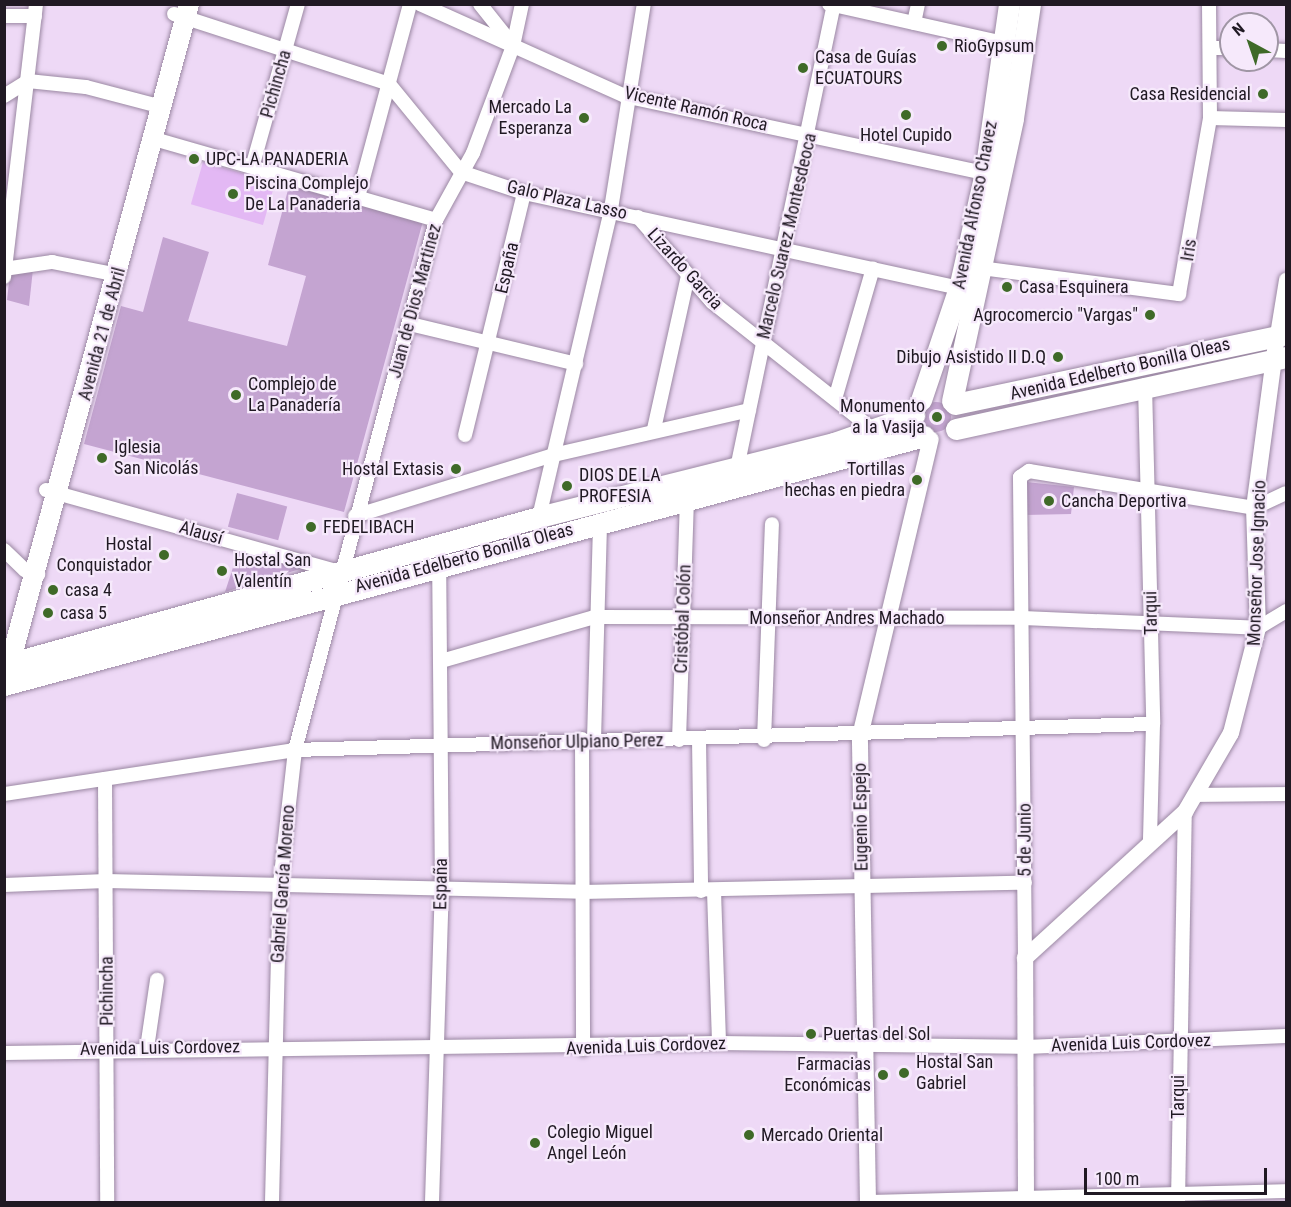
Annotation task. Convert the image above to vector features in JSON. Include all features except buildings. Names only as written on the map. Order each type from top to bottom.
[{"type":"main road","name":"Avenida Alfonso Chavez","points":[[918,408],[933,372],[959,288],[985,173],[1009,4]]},
{"type":"main road","name":"Avenida Alfonso Chavez","points":[[954,402],[956,374],[1013,118],[1030,4]]},
{"type":"main road","name":"Avenida 21 de Abril","points":[[7,663],[181,10]]},
{"type":"main road","name":"Avenida 21 de Abril","points":[[111,273],[154,139],[156,105]]},
{"type":"main road","name":"Avenida Edelberto Bonilla Oleas","points":[[954,402],[987,400],[1282,334]]},
{"type":"main road","name":"Avenida Edelberto Bonilla Oleas","points":[[956,429],[1145,385],[1280,358]]},
{"type":"main road","points":[[879,430],[933,372]]},
{"type":"main road","points":[[956,374],[963,394],[987,400]]},
{"type":"main road","points":[[940,395],[954,402],[956,429],[942,439],[927,438],[918,408],[940,395]]},
{"type":"main road","name":"Avenida Edelberto Bonilla Oleas","points":[[4,685],[340,583],[539,517],[879,430],[918,408]]},
{"type":"main road","name":"Avenida Edelberto Bonilla Oleas","points":[[7,663],[340,583],[439,565],[927,438]]},
{"type":"street","name":"Pichincha","points":[[254,164],[298,4]]},
{"type":"street","points":[[358,197],[410,4]]},
{"type":"street","name":"Vicente Ramón Roca","points":[[420,4],[625,96],[985,173]]},
{"type":"street","points":[[480,4],[513,46]]},
{"type":"street","name":"Juan de Dios Martinez","points":[[340,583],[355,516],[410,324],[436,220],[461,172],[513,46],[522,4]]},
{"type":"street","points":[[539,517],[611,210],[625,96],[644,4]]},
{"type":"street","points":[[914,23],[918,4]]},
{"type":"street","name":"Iris","points":[[981,268],[1174,297],[1183,289],[1210,118],[1212,48],[1209,4]]},
{"type":"street","points":[[832,5],[1003,43]]},
{"type":"street","name":"Marcelo Suarez Montesdeoca","points":[[737,468],[783,248],[810,134],[832,5]]},
{"type":"street","points":[[4,16],[36,10],[5,272],[52,262],[111,273]]},
{"type":"street","points":[[181,10],[389,84],[461,172]]},
{"type":"street","points":[[1212,48],[1219,48]]},
{"type":"street","points":[[4,96],[28,81],[86,87],[156,105]]},
{"type":"street","points":[[1210,118],[1287,120]]},
{"type":"street","points":[[154,139],[254,164],[436,220]]},
{"type":"street","name":"Galo Plaza Lasso","points":[[461,172],[524,193],[611,210],[959,288]]},
{"type":"street","name":"España","points":[[465,435],[490,344],[524,193]]},
{"type":"street","name":"Lizardo Garcia","points":[[638,217],[712,302],[835,399],[879,430]]},
{"type":"street","points":[[835,399],[873,268]]},
{"type":"street","points":[[654,429],[688,276]]},
{"type":"street","points":[[1282,334],[1287,280]]},
{"type":"street","points":[[410,324],[576,364]]},
{"type":"street","name":"Monseñor Jose Ignacio","points":[[1025,958],[1150,841],[1185,812],[1230,733],[1258,628],[1254,508],[1280,358],[1282,334]]},
{"type":"street","name":"Tarqui","points":[[1145,385],[1150,489],[1153,724],[1150,841]]},
{"type":"street","points":[[355,516],[553,455],[654,429],[749,410]]},
{"type":"street","name":"Eugenio Espejo","points":[[868,1202],[860,736],[927,438]]},
{"type":"street","name":"5 de Junio","points":[[1026,1201],[1024,726],[1020,477],[1029,471],[1150,489]]},
{"type":"street","points":[[1150,489],[1254,508],[1287,493]]},
{"type":"street","name":"Alausí","points":[[53,491],[340,583]]},
{"type":"street","name":"Cristóbal Colón","points":[[679,740],[687,499]]},
{"type":"street","points":[[583,1049],[582,892],[600,522]]},
{"type":"street","points":[[764,740],[771,620],[772,524]]},
{"type":"street","points":[[4,550],[32,572]]},
{"type":"street","name":"España","points":[[432,1203],[442,892],[439,565]]},
{"type":"street","name":"Gabriel García Moreno","points":[[273,1203],[273,1046],[280,884],[295,750],[340,583]]},
{"type":"street","points":[[1258,628],[1287,611]]},
{"type":"street","name":"Monseñor Andres Machado","points":[[441,661],[594,616],[771,620],[885,617],[1023,618],[1258,628]]},
{"type":"street","name":"Monseñor Ulpiano Perez","points":[[4,794],[295,750],[441,747],[588,740],[764,740],[1024,726],[1153,724]]},
{"type":"street","points":[[699,739],[707,891],[719,1043]]},
{"type":"street","name":"Pichincha","points":[[105,779],[106,1203]]},
{"type":"street","points":[[1196,795],[1287,794]]},
{"type":"street","name":"Tarqui","points":[[1178,1200],[1178,1040],[1185,812]]},
{"type":"street","points":[[4,885],[106,881],[280,884],[442,892],[582,892],[1025,883]]},
{"type":"street","points":[[147,1048],[158,980]]},
{"type":"street","name":"Avenida Luis Cordovez","points":[[4,1053],[107,1048],[273,1046],[583,1049],[719,1043],[1026,1047],[1287,1036]]},
{"type":"street","points":[[868,1202],[1178,1200],[1287,1191]]},
{"type":"shaded area","name":"Piscina Complejo De La Panaderia","points":[[203,162],[275,183],[263,225],[191,204]]},
{"type":"shaded area","name":"Complejo de La Panadería","points":[[289,186],[423,221],[344,512],[84,444],[121,306],[143,312],[163,237],[209,252],[188,321],[287,346],[306,276],[268,265]]},
{"type":"shaded area","points":[[33,269],[29,306],[7,300],[10,273]]},
{"type":"shaded area","points":[[936,402],[947,406],[951,417],[947,428],[936,432],[925,428],[921,417],[925,406]]},
{"type":"shaded area","name":"Cancha Deportiva","points":[[1026,482],[1074,487],[1071,514],[1025,515]]},
{"type":"shaded area","points":[[237,493],[287,506],[278,540],[228,527]]},
{"type":"shaded area","points":[[239,549],[299,564],[300,569],[225,592]]},
{"type":"place","name":"RioGypsum","points":[[942,46]]},
{"type":"place","name":"Casa de Guías ECUATOURS","points":[[803,68]]},
{"type":"place","name":"Casa Residencial","points":[[1263,94]]},
{"type":"place","name":"Hotel Cupido","points":[[906,115]]},
{"type":"place","name":"Mercado La Esperanza","points":[[584,118]]},
{"type":"place","name":"UPC-LA PANADERIA","points":[[194,159]]},
{"type":"place","name":"Piscina Complejo De La Panaderia","points":[[233,194]]},
{"type":"place","name":"Casa Esquinera","points":[[1007,287]]},
{"type":"place","name":"Agrocomercio \"Vargas\"","points":[[1150,315]]},
{"type":"place","name":"Dibujo Asistido II D.Q","points":[[1058,357]]},
{"type":"place","name":"Complejo de La Panadería","points":[[236,395]]},
{"type":"place","name":"Monumento a la Vasija","points":[[937,417]]},
{"type":"place","name":"Iglesia San Nicolás","points":[[102,458]]},
{"type":"place","name":"Hostal Extasis","points":[[456,469]]},
{"type":"place","name":"Tortillas hechas en piedra","points":[[917,480]]},
{"type":"place","name":"DIOS DE LA PROFESIA","points":[[567,486]]},
{"type":"place","name":"Cancha Deportiva","points":[[1049,501]]},
{"type":"place","name":"FEDELIBACH","points":[[311,527]]},
{"type":"place","name":"Hostal Conquistador","points":[[164,555]]},
{"type":"place","name":"Hostal San Valentín","points":[[222,571]]},
{"type":"place","name":"casa 4","points":[[53,590]]},
{"type":"place","name":"casa 5","points":[[48,613]]},
{"type":"place","name":"Puertas del Sol","points":[[811,1034]]},
{"type":"place","name":"Hostal San Gabriel","points":[[904,1073]]},
{"type":"place","name":"Farmacias Económicas","points":[[883,1075]]},
{"type":"place","name":"Mercado Oriental","points":[[749,1135]]},
{"type":"place","name":"Colegio Miguel Angel León","points":[[535,1143]]}]
